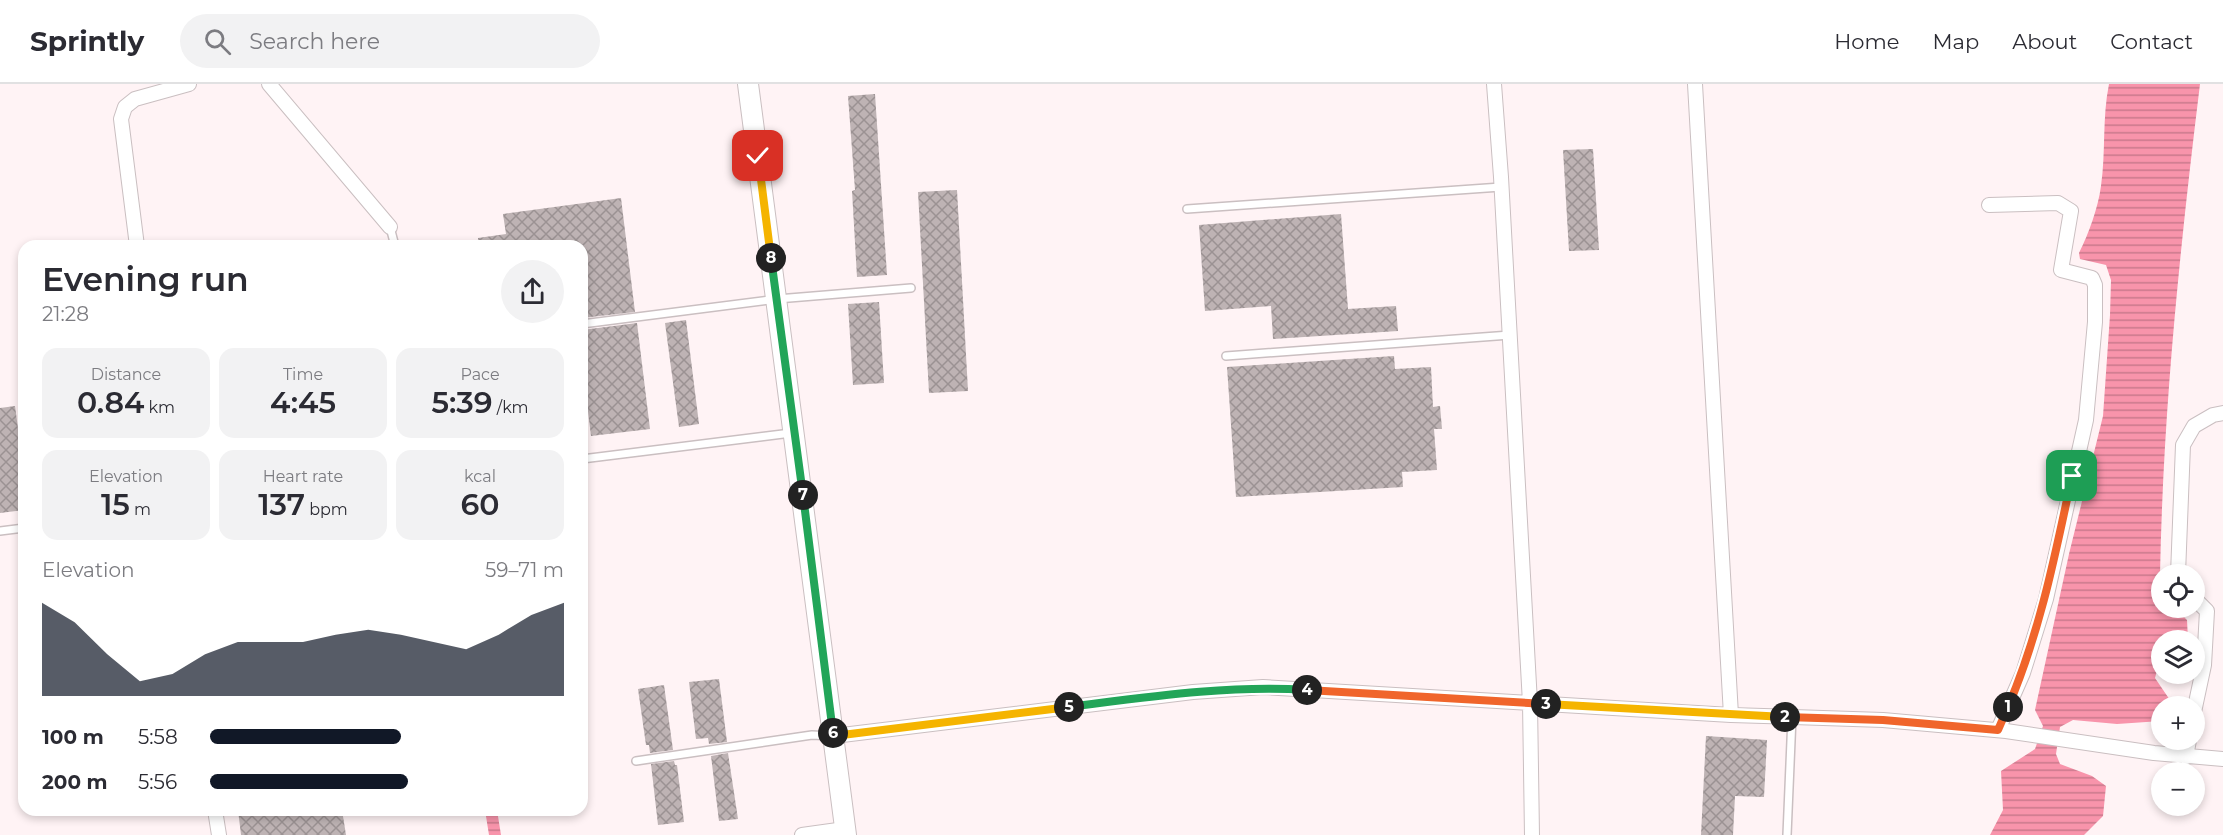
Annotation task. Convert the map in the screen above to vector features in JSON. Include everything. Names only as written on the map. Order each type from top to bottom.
[{"type":"main road","points":[[748,84],[795,432],[845,832]]},
{"type":"street","points":[[136,240],[121,119],[125,107],[135,99],[189,84]]},
{"type":"street","points":[[269,84],[390,227]]},
{"type":"street","points":[[1494,84],[1530,703],[1532,835]]},
{"type":"street","points":[[1695,84],[1731,715]]},
{"type":"street","points":[[1989,205],[2058,203],[2070,211],[2061,270],[2092,278],[2095,285],[2096,322],[2086,420],[2046,599],[2023,673],[1998,730]]},
{"type":"street","points":[[2178,564],[2183,445],[2194,426],[2213,415],[2223,413]]},
{"type":"street","points":[[2197,696],[2204,665],[2207,611],[2205,609]]},
{"type":"street","points":[[834,736],[1192,692],[1263,687],[1731,715],[1883,720],[1998,730],[2186,757],[2223,759]]},
{"type":"street","points":[[2186,757],[2187,750]]},
{"type":"street","points":[[216,816],[219,835]]},
{"type":"street","points":[[802,835],[845,832]]},
{"type":"lane","points":[[1187,209],[1501,187]]},
{"type":"lane","points":[[390,227],[393,240]]},
{"type":"lane","points":[[588,323],[777,299],[911,288]]},
{"type":"lane","points":[[1226,356],[1510,335]]},
{"type":"lane","points":[[588,458],[795,432]]},
{"type":"lane","points":[[0,531],[18,529]]},
{"type":"lane","points":[[1787,835],[1792,717]]},
{"type":"lane","points":[[636,761],[812,735],[834,736]]},
{"type":"shaded area","points":[[2109,84],[2200,84],[2174,329],[2165,452],[2160,564],[2151,564],[2151,618],[2185,618],[2188,630],[2151,630],[2151,684],[2159,684],[2167,696],[2151,696],[2151,722],[2117,724],[2073,720],[2060,727],[2056,754],[2060,764],[2092,776],[2106,786],[2103,816],[2084,835],[1990,835],[2003,810],[2001,771],[2035,749],[2043,726],[2035,710],[2069,554],[2103,416],[2111,280],[2106,265],[2080,259],[2079,253],[2093,220],[2100,194]]},
{"type":"shaded area","points":[[486,816],[498,816],[501,835],[489,835]]},
{"type":"building","points":[[875,94],[887,275],[857,277],[852,191],[855,190],[848,96]]},
{"type":"building","points":[[1593,149],[1599,250],[1569,251],[1563,150]]},
{"type":"building","points":[[957,190],[968,391],[929,393],[918,192]]},
{"type":"building","points":[[621,198],[635,312],[588,317],[588,240],[478,240],[478,238],[506,234],[503,214]]},
{"type":"building","points":[[1341,214],[1348,309],[1396,306],[1398,331],[1273,339],[1271,306],[1205,311],[1199,225]]},
{"type":"building","points":[[879,302],[884,383],[853,385],[848,304]]},
{"type":"building","points":[[686,320],[699,424],[679,427],[665,323]]},
{"type":"building","points":[[637,323],[650,429],[591,436],[588,412],[588,329]]},
{"type":"building","points":[[1394,356],[1395,369],[1431,367],[1433,407],[1440,406],[1442,429],[1434,429],[1437,470],[1402,472],[1403,487],[1236,497],[1227,367]]},
{"type":"building","points":[[15,406],[18,428],[18,511],[0,513],[0,408]]},
{"type":"building","points":[[719,679],[727,742],[709,744],[708,738],[696,739],[689,682]]},
{"type":"building","points":[[664,685],[673,750],[650,753],[649,745],[646,745],[638,689]]},
{"type":"building","points":[[1706,736],[1767,740],[1764,797],[1735,796],[1733,835],[1701,835]]},
{"type":"building","points":[[728,753],[738,819],[719,821],[711,756]]},
{"type":"building","points":[[674,761],[677,765],[684,822],[658,825],[651,764]]},
{"type":"building","points":[[239,816],[343,816],[346,835],[241,835]]},
{"type":"route","points":[[758,156],[834,736],[1192,692],[1263,687],[1731,715],[1883,720],[1998,730],[2023,673],[2046,599],[2072,476]]}]
